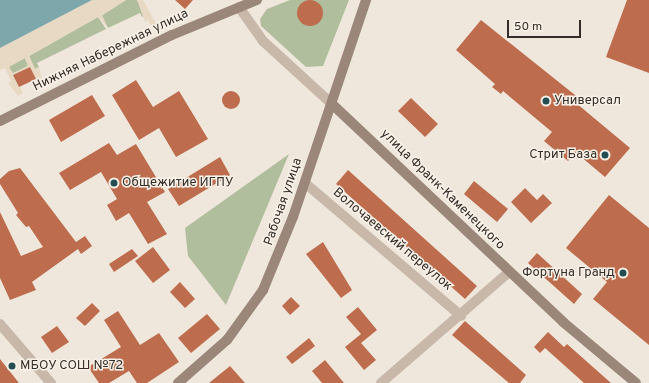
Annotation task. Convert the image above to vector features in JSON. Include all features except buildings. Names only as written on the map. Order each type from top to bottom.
[{"type":"main road","name":"Нижняя Набережная улица","points":[[0,121],[98,70],[257,0]]},
{"type":"main road","name":"Рабочая улица","points":[[178,383],[227,340],[253,307],[273,269],[305,183],[366,0]]},
{"type":"main road","name":"улица Франк-Каменецкого","points":[[332,104],[509,272],[636,383]]},
{"type":"street","name":"улица Франк-Каменецкого","points":[[239,7],[264,41],[332,104]]},
{"type":"street","name":"Волочаевский переулок","points":[[305,183],[461,316]]},
{"type":"street","points":[[381,383],[461,316],[509,272]]},
{"type":"street","points":[[0,324],[51,383]]},
{"type":"green space","points":[[126,0],[137,0],[145,15],[142,17],[140,13],[108,28],[101,16]]},
{"type":"green space","points":[[290,0],[349,0],[323,66],[306,67],[261,26],[260,19],[267,9]]},
{"type":"green space","points":[[98,17],[106,29],[37,63],[39,67],[35,69],[29,56]]},
{"type":"green space","points":[[25,58],[28,66],[12,74],[9,66]]},
{"type":"green space","points":[[289,154],[226,305],[188,256],[185,228]]},
{"type":"shaded area","points":[[92,0],[126,0],[102,15],[108,28],[98,17],[29,56],[35,69],[39,67],[43,84],[40,86],[29,67],[14,75],[23,93],[18,96],[8,83],[11,81],[5,68],[0,70],[0,48]],"holes":[[[25,58],[28,66],[13,73],[9,67]]]},
{"type":"shaded area","points":[[137,0],[143,0],[157,25],[151,27],[148,20],[145,22]]},
{"type":"water","points":[[0,0],[92,0],[0,48]]},
{"type":"place","name":"Универсал","points":[[546,101]]},
{"type":"place","name":"Стрит База","points":[[605,155]]},
{"type":"place","name":"Общежитие ИГПУ","points":[[114,183]]},
{"type":"place","name":"Фортуна Гранд","points":[[623,273]]},
{"type":"place","name":"МБОУ СОШ №72","points":[[12,366]]}]
